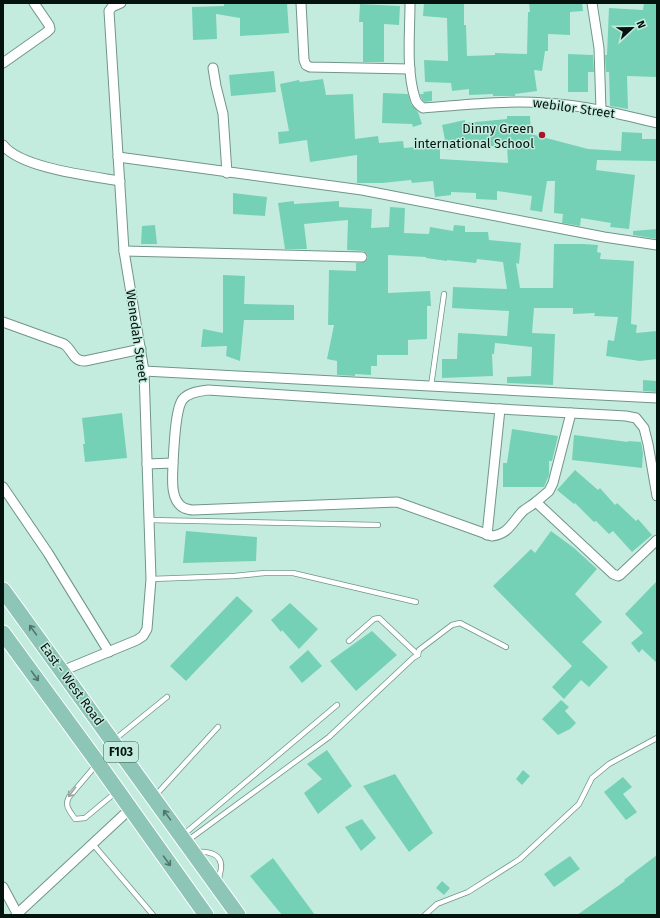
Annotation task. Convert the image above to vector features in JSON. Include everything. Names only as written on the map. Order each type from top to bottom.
[{"type":"main road","name":"East - West Road","points":[[3,590],[238,915]]},
{"type":"main road","name":"East - West Road","points":[[3,633],[206,915]]},
{"type":"street","points":[[3,62],[50,29],[49,25],[34,3]]},
{"type":"street","name":"Wenedah Street","points":[[62,671],[137,640],[143,636],[147,629],[151,579],[144,371],[124,252],[109,11],[112,7],[121,3]]},
{"type":"street","points":[[301,3],[304,60],[306,65],[310,67],[410,69],[410,3]]},
{"type":"street","points":[[592,3],[599,48],[601,110]]},
{"type":"street","points":[[213,68],[223,114],[227,173]]},
{"type":"street","name":"webilor Street","points":[[410,69],[415,99],[418,105],[423,108],[529,102],[547,103],[601,110],[657,123]]},
{"type":"street","points":[[3,144],[15,156],[26,160],[69,173],[120,181]]},
{"type":"street","points":[[118,157],[227,173],[362,190],[604,237],[657,245]]},
{"type":"street","points":[[124,252],[362,256]]},
{"type":"street","points":[[3,322],[64,344],[79,361],[141,349]]},
{"type":"street","points":[[144,371],[657,398]]},
{"type":"street","points":[[571,413],[553,483],[549,491],[523,511],[505,533],[499,535],[487,535],[397,502],[193,510],[183,507],[175,497],[172,483],[178,410],[182,399],[188,394],[208,390],[626,416],[636,418],[644,428],[657,496]]},
{"type":"street","points":[[487,535],[500,409]]},
{"type":"street","points":[[147,464],[173,463]]},
{"type":"street","points":[[3,487],[48,553],[109,652]]},
{"type":"street","points":[[536,502],[614,575],[620,575],[657,540]]},
{"type":"street","points":[[3,887],[17,915],[92,843],[130,809]]},
{"type":"lane","points":[[431,386],[444,294]]},
{"type":"lane","points":[[149,520],[378,525]]},
{"type":"lane","points":[[151,579],[293,573],[416,602]]},
{"type":"lane","points":[[349,641],[374,619],[379,618],[418,656]]},
{"type":"lane","points":[[418,656],[419,650],[452,624],[457,623],[460,623],[506,647]]},
{"type":"lane","points":[[187,844],[329,737],[413,658],[418,656]]},
{"type":"lane","points":[[113,741],[167,697]]},
{"type":"lane","points":[[187,844],[337,705]]},
{"type":"lane","points":[[154,798],[218,727]]},
{"type":"lane","points":[[424,915],[438,904],[468,892],[520,859],[579,804],[592,778],[609,764],[657,738]]},
{"type":"lane","points":[[98,763],[69,796],[66,802],[66,807],[76,819],[85,818],[118,791]]},
{"type":"lane","points":[[92,843],[153,915]]},
{"type":"building","points":[[224,3],[287,3],[289,33],[240,36],[240,18],[216,14],[217,39],[193,40],[192,7],[224,6]]},
{"type":"building","points":[[424,3],[464,3],[464,25],[466,25],[467,56],[495,55],[495,53],[527,54],[528,12],[530,12],[529,3],[582,3],[583,11],[570,12],[570,35],[548,34],[548,51],[545,51],[542,71],[534,70],[537,91],[515,94],[515,96],[493,96],[493,94],[469,95],[469,89],[452,91],[451,83],[425,82],[424,60],[448,61],[447,18],[423,16]]},
{"type":"building","points":[[644,3],[657,4],[657,77],[627,76],[628,109],[610,106],[609,72],[606,72],[605,55],[607,55],[609,8],[643,10]]},
{"type":"building","points":[[360,4],[400,6],[399,25],[384,24],[384,62],[363,62],[363,22],[359,22]]},
{"type":"building","points":[[568,54],[593,55],[594,72],[588,72],[588,92],[568,92]]},
{"type":"building","points":[[274,71],[276,92],[231,96],[229,75]]},
{"type":"building","points":[[323,79],[326,95],[353,94],[355,139],[378,136],[379,143],[403,141],[404,148],[428,146],[428,149],[440,148],[440,159],[508,163],[507,145],[447,150],[442,125],[465,120],[465,123],[507,119],[507,116],[530,116],[531,134],[588,149],[621,151],[622,132],[642,133],[642,139],[657,139],[657,161],[597,160],[596,170],[635,175],[629,229],[610,227],[611,223],[581,218],[580,226],[562,223],[563,214],[554,213],[555,181],[547,181],[542,212],[530,210],[532,196],[497,191],[497,200],[476,199],[476,193],[451,192],[451,195],[435,197],[433,181],[412,183],[411,180],[382,183],[357,183],[357,155],[310,162],[307,140],[279,144],[278,132],[289,131],[280,84],[299,80],[300,82]]},
{"type":"building","points":[[432,91],[432,101],[425,102],[422,100],[420,94],[424,94],[423,92]]},
{"type":"building","points":[[383,93],[408,94],[411,104],[418,112],[422,124],[413,127],[412,124],[382,123]]},
{"type":"building","points":[[233,193],[267,197],[265,216],[233,214]]},
{"type":"building","points":[[294,201],[294,204],[339,201],[339,207],[372,209],[371,228],[389,227],[390,207],[405,208],[404,233],[429,234],[430,227],[453,231],[454,225],[465,226],[465,232],[488,232],[489,240],[521,243],[519,264],[516,263],[520,288],[553,288],[554,244],[598,245],[597,252],[601,253],[600,259],[634,261],[631,324],[637,325],[636,333],[657,331],[657,359],[640,361],[606,356],[608,340],[614,341],[618,317],[594,316],[595,313],[573,314],[573,308],[534,308],[532,333],[555,334],[553,385],[507,383],[507,377],[531,376],[532,347],[495,343],[494,354],[492,354],[493,376],[442,378],[442,359],[457,359],[458,333],[507,336],[509,311],[452,308],[453,287],[507,289],[503,262],[477,259],[476,263],[447,261],[426,257],[388,255],[388,293],[430,291],[431,306],[427,306],[427,339],[408,340],[408,355],[377,355],[377,366],[371,366],[371,375],[337,375],[337,361],[327,359],[334,325],[328,325],[329,270],[356,271],[356,263],[365,262],[368,258],[367,254],[363,251],[347,250],[348,220],[304,224],[307,249],[285,249],[278,203]]},
{"type":"building","points":[[155,225],[157,244],[141,244],[142,226]]},
{"type":"building","points":[[657,229],[657,239],[633,235],[633,231]]},
{"type":"building","points":[[223,275],[245,276],[244,304],[294,305],[294,320],[244,320],[240,361],[226,356],[227,346],[201,347],[203,329],[223,333]]},
{"type":"building","points":[[643,380],[657,381],[657,392],[643,391]]},
{"type":"building","points":[[122,413],[127,458],[85,462],[83,444],[85,444],[82,418]]},
{"type":"building","points":[[512,429],[558,436],[552,461],[549,461],[549,475],[544,487],[503,487],[503,463],[507,463]]},
{"type":"building","points":[[574,435],[628,442],[641,442],[643,453],[642,468],[572,460]]},
{"type":"building","points":[[575,470],[598,490],[600,488],[615,505],[617,503],[636,521],[638,519],[652,535],[632,552],[613,531],[609,534],[596,521],[594,522],[575,503],[574,504],[557,490]]},
{"type":"building","points":[[186,531],[257,537],[256,561],[183,563]]},
{"type":"building","points":[[551,531],[574,548],[597,569],[575,594],[602,622],[582,642],[608,667],[589,687],[581,680],[564,699],[552,687],[572,666],[493,586],[531,549],[535,553]]},
{"type":"building","points":[[657,581],[657,663],[642,649],[639,653],[631,643],[643,633],[625,614]]},
{"type":"building","points":[[237,596],[253,611],[186,681],[170,666]]},
{"type":"building","points":[[290,603],[318,629],[299,649],[271,620]]},
{"type":"building","points":[[372,631],[397,655],[356,691],[330,661]]},
{"type":"building","points":[[308,650],[322,666],[302,683],[289,667]]},
{"type":"building","points":[[561,700],[569,707],[565,711],[576,723],[570,729],[558,735],[542,719]]},
{"type":"building","points":[[327,750],[352,786],[318,814],[304,793],[322,779],[307,764]]},
{"type":"building","points":[[523,770],[530,776],[522,785],[516,779]]},
{"type":"building","points":[[395,774],[433,833],[409,852],[363,786]]},
{"type":"building","points":[[623,777],[632,787],[623,794],[637,812],[626,820],[604,792]]},
{"type":"building","points":[[362,819],[376,838],[361,851],[345,827]]},
{"type":"building","points":[[657,855],[657,915],[577,915],[625,881],[624,880]]},
{"type":"building","points":[[570,856],[580,869],[554,887],[544,874]]},
{"type":"building","points":[[273,858],[315,915],[282,915],[250,876]]},
{"type":"building","points":[[442,881],[450,888],[444,895],[436,888]]},
{"type":"place","name":"Dinny Green international School","points":[[542,135]]}]
